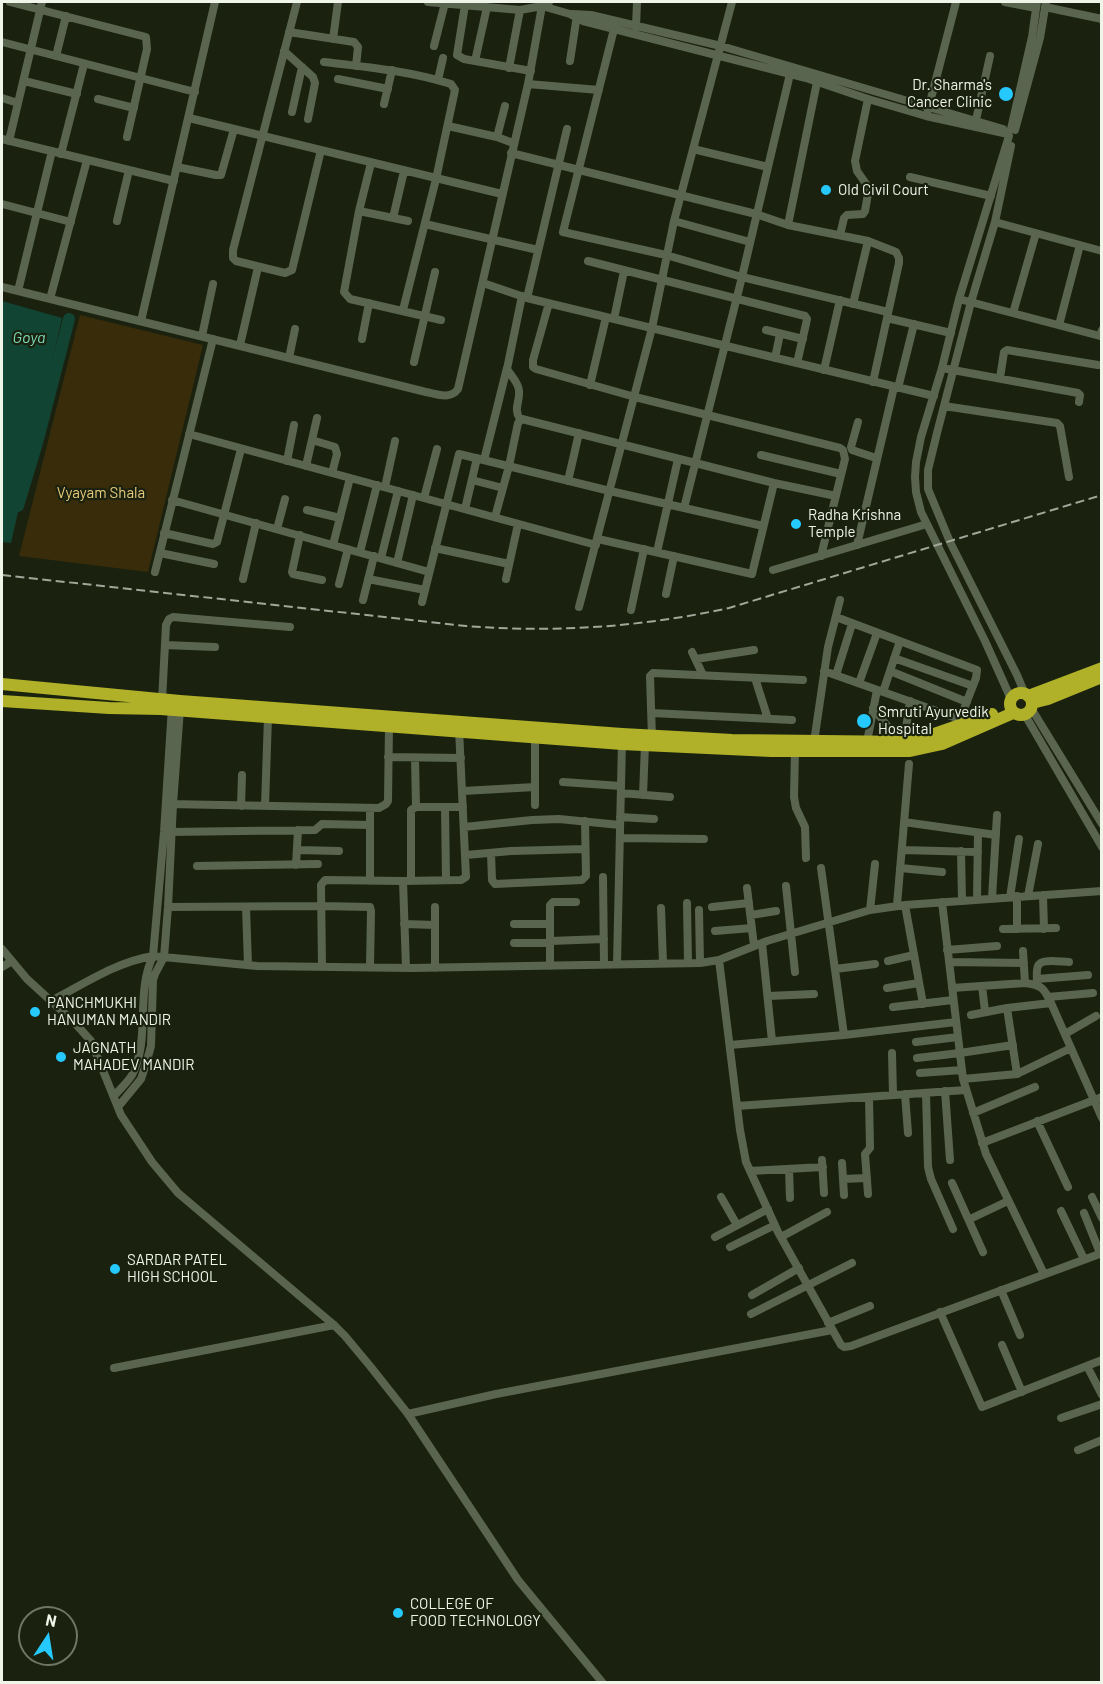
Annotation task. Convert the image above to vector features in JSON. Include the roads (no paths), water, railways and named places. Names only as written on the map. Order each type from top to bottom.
[{"type":"highway","points":[[745,745],[795,751],[910,751],[942,744],[1101,668]]},
{"type":"highway","points":[[2,701],[109,708],[171,705],[650,742],[745,745],[910,742],[965,721],[1022,704],[1048,699],[1101,677]]},
{"type":"highway","points":[[2,684],[111,695],[268,717],[389,726],[458,726],[535,737],[622,739]]},
{"type":"highway","points":[[2,693],[100,701],[111,695]]},
{"type":"street","points":[[10,2],[41,5],[66,16],[146,37],[147,48],[127,137]]},
{"type":"street","points":[[141,321],[215,2]]},
{"type":"street","points":[[297,2],[232,254],[236,261],[285,273],[292,270],[321,150]]},
{"type":"street","points":[[333,39],[338,2]]},
{"type":"street","points":[[428,2],[520,10],[546,4],[575,15],[583,21],[817,81],[926,116],[1011,133]]},
{"type":"street","points":[[636,27],[637,2]]},
{"type":"street","points":[[579,607],[635,396],[663,280],[674,221],[732,2]]},
{"type":"street","points":[[926,116],[956,2]]},
{"type":"street","points":[[1005,2],[1036,4],[1032,37],[995,222],[944,406],[928,470],[928,489],[1022,704],[1099,814],[1101,824]]},
{"type":"street","points":[[434,46],[445,3]]},
{"type":"street","points":[[462,4],[457,55],[475,61],[531,71]]},
{"type":"street","points":[[2,287],[426,392],[448,396],[454,394],[458,389],[546,4]]},
{"type":"street","points":[[1101,19],[1046,4],[1040,38],[959,299],[942,368],[921,437],[915,477],[921,512],[985,641],[1101,847]]},
{"type":"street","points":[[41,5],[24,81],[5,140],[174,181]]},
{"type":"street","points":[[475,61],[487,7]]},
{"type":"street","points":[[509,68],[520,10]]},
{"type":"street","points":[[575,15],[591,15],[721,46],[976,120],[1011,133]]},
{"type":"street","points":[[570,61],[575,15]]},
{"type":"street","points":[[56,56],[66,16]]},
{"type":"street","points":[[614,29],[563,232],[666,255],[742,277],[840,300],[914,324],[951,333]]},
{"type":"street","points":[[289,32],[354,42],[358,52],[356,66]]},
{"type":"street","points":[[2,42],[195,92]]},
{"type":"street","points":[[284,51],[313,77],[315,83],[308,119]]},
{"type":"street","points":[[976,120],[990,56]]},
{"type":"street","points":[[438,80],[443,58]]},
{"type":"street","points":[[324,62],[392,70],[451,84],[455,90],[436,179],[403,310]]},
{"type":"street","points":[[62,154],[84,64]]},
{"type":"street","points":[[292,112],[302,67]]},
{"type":"street","points":[[384,104],[392,70]]},
{"type":"street","points":[[684,508],[790,74]]},
{"type":"street","points":[[338,79],[388,88]]},
{"type":"street","points":[[24,81],[76,94]]},
{"type":"street","points":[[788,225],[817,81]]},
{"type":"street","points":[[528,84],[599,90]]},
{"type":"street","points":[[2,98],[18,103]]},
{"type":"street","points":[[98,99],[134,108]]},
{"type":"street","points":[[840,235],[844,218],[847,215],[859,215],[865,211],[869,188],[855,168],[855,161],[868,99]]},
{"type":"street","points":[[497,137],[505,106]]},
{"type":"street","points":[[189,117],[502,194]]},
{"type":"street","points":[[448,126],[513,143]]},
{"type":"street","points":[[177,167],[221,175],[234,129]]},
{"type":"street","points":[[465,509],[507,366],[567,129]]},
{"type":"street","points":[[693,149],[768,167]]},
{"type":"street","points":[[18,291],[52,151]]},
{"type":"street","points":[[511,153],[756,214],[788,225],[868,242],[896,252],[899,258],[873,382]]},
{"type":"street","points":[[50,299],[87,160]]},
{"type":"street","points":[[371,163],[359,211],[344,292],[350,299],[441,320]]},
{"type":"street","points":[[117,221],[129,170]]},
{"type":"street","points":[[393,218],[404,171]]},
{"type":"street","points":[[910,177],[991,195]]},
{"type":"street","points":[[2,204],[71,222]]},
{"type":"street","points":[[359,211],[408,221]]},
{"type":"street","points":[[674,221],[750,242]]},
{"type":"street","points":[[995,222],[1101,251]]},
{"type":"street","points":[[425,224],[538,250]]},
{"type":"street","points":[[1013,313],[1036,233]]},
{"type":"street","points":[[853,304],[868,242]]},
{"type":"street","points":[[1059,325],[1080,245]]},
{"type":"street","points":[[588,261],[805,316],[807,319],[797,363]]},
{"type":"street","points":[[240,345],[258,267]]},
{"type":"street","points":[[590,385],[624,271]]},
{"type":"street","points":[[414,362],[435,272]]},
{"type":"street","points":[[483,283],[524,297],[934,396]]},
{"type":"street","points":[[202,336],[213,284]]},
{"type":"street","points":[[959,299],[1100,336],[1101,330]]},
{"type":"street","points":[[824,370],[840,300]]},
{"type":"street","points":[[362,339],[369,303]]},
{"type":"street","points":[[549,303],[533,360],[533,367],[540,371],[876,458]]},
{"type":"street","points":[[856,545],[876,458],[914,324]]},
{"type":"street","points":[[289,358],[295,329]]},
{"type":"street","points":[[766,330],[803,339]]},
{"type":"street","points":[[775,358],[780,334]]},
{"type":"street","points":[[155,572],[213,339]]},
{"type":"street","points":[[1000,378],[1004,352],[1007,350],[1098,365]]},
{"type":"street","points":[[495,517],[520,419],[516,413],[518,387],[507,366]]},
{"type":"street","points":[[942,368],[1078,393],[1079,402]]},
{"type":"street","points":[[944,406],[1056,423],[1060,426],[1069,477]]},
{"type":"street","points":[[306,466],[317,418]]},
{"type":"street","points":[[520,419],[774,483],[836,496]]},
{"type":"street","points":[[821,556],[841,474],[858,422]]},
{"type":"street","points":[[287,461],[294,425]]},
{"type":"street","points":[[568,481],[579,433]]},
{"type":"street","points":[[189,434],[518,524],[597,542],[644,549],[752,574],[774,483]]},
{"type":"street","points":[[312,440],[335,447],[337,454],[332,473]]},
{"type":"street","points":[[360,552],[395,441]]},
{"type":"street","points":[[164,532],[215,544],[219,538],[241,449]]},
{"type":"street","points":[[424,498],[437,449]]},
{"type":"street","points":[[422,602],[459,454],[763,526]]},
{"type":"street","points":[[761,455],[841,474]]},
{"type":"street","points":[[657,552],[678,459]]},
{"type":"street","points":[[333,545],[350,478]]},
{"type":"street","points":[[472,480],[503,488]]},
{"type":"street","points":[[363,600],[398,491]]},
{"type":"street","points":[[397,563],[413,495]]},
{"type":"street","points":[[172,500],[429,572]]},
{"type":"street","points":[[277,529],[285,500]]},
{"type":"street","points":[[307,510],[340,518]]},
{"type":"street","points":[[243,579],[256,523]]},
{"type":"street","points":[[506,579],[518,524]]},
{"type":"street","points":[[773,570],[927,524]]},
{"type":"street","points":[[300,535],[292,572],[322,580]]},
{"type":"street","points":[[435,548],[509,564]]},
{"type":"street","points":[[339,584],[348,549]]},
{"type":"street","points":[[631,610],[644,549]]},
{"type":"street","points":[[160,553],[214,564]]},
{"type":"street","points":[[666,594],[674,556]]},
{"type":"street","points":[[368,579],[424,590]]},
{"type":"street","points":[[814,742],[828,647],[840,600]]},
{"type":"street","points":[[114,1096],[128,1081],[141,1046],[147,970],[153,956],[168,832],[171,705],[165,645],[166,625],[173,617],[290,627]]},
{"type":"street","points":[[824,671],[965,721],[967,702],[978,673],[975,668],[836,617]]},
{"type":"street","points":[[836,675],[852,624]]},
{"type":"street","points":[[859,683],[877,633]]},
{"type":"street","points":[[867,742],[873,708],[890,671],[900,641]]},
{"type":"street","points":[[165,645],[215,647]]},
{"type":"street","points":[[703,675],[694,656],[754,650]]},
{"type":"street","points":[[894,658],[973,686]]},
{"type":"street","points":[[890,671],[967,702]]},
{"type":"street","points":[[643,795],[650,742],[652,674],[803,680]]},
{"type":"street","points":[[755,678],[768,719]]},
{"type":"street","points":[[898,742],[910,701]]},
{"type":"street","points":[[873,708],[898,742]]},
{"type":"street","points":[[652,712],[792,720]]},
{"type":"street","points":[[265,806],[268,717]]},
{"type":"street","points":[[170,804],[383,807],[387,801],[389,726]]},
{"type":"street","points":[[322,967],[321,885],[325,880],[461,880],[466,877],[458,726]]},
{"type":"street","points":[[535,737],[535,805]]},
{"type":"street","points":[[617,964],[622,739]]},
{"type":"street","points":[[795,751],[794,797],[796,808],[805,827],[806,858]]},
{"type":"street","points":[[388,758],[460,758]]},
{"type":"street","points":[[415,758],[416,807]]},
{"type":"street","points":[[909,764],[900,868],[901,905],[914,955],[923,1004]]},
{"type":"street","points":[[241,806],[242,775]]},
{"type":"street","points":[[563,783],[670,797]]},
{"type":"street","points":[[463,791],[535,787]]},
{"type":"street","points":[[406,968],[404,924],[411,810],[416,807],[463,807]]},
{"type":"street","points":[[445,807],[446,880]]},
{"type":"street","points":[[370,808],[370,881]]},
{"type":"street","points":[[1086,820],[1099,814]]},
{"type":"street","points":[[992,898],[997,815]]},
{"type":"street","points":[[464,827],[532,820],[654,819]]},
{"type":"street","points":[[491,853],[492,880],[495,884],[582,880],[586,876],[585,821]]},
{"type":"street","points":[[904,822],[996,835]]},
{"type":"street","points":[[168,832],[315,830],[322,824],[370,825]]},
{"type":"street","points":[[296,865],[298,830]]},
{"type":"street","points":[[118,1107],[141,1079],[151,1046],[153,981],[164,957],[168,908],[168,832]]},
{"type":"street","points":[[977,899],[978,833]]},
{"type":"street","points":[[620,838],[704,839]]},
{"type":"street","points":[[1017,929],[1013,897],[1018,839]]},
{"type":"street","points":[[1028,896],[1038,844]]},
{"type":"street","points":[[466,855],[585,849]]},
{"type":"street","points":[[297,850],[339,851]]},
{"type":"street","points":[[902,850],[978,852]]},
{"type":"street","points":[[962,851],[962,900]]},
{"type":"street","points":[[197,866],[318,864]]},
{"type":"street","points":[[870,910],[875,864]]},
{"type":"street","points":[[821,868],[844,1035]]},
{"type":"street","points":[[900,868],[942,872]]},
{"type":"street","points":[[603,877],[604,964]]},
{"type":"street","points":[[786,886],[795,972]]},
{"type":"street","points":[[747,888],[752,928],[758,944],[768,996],[772,1041]]},
{"type":"street","points":[[51,1001],[130,961],[153,956],[248,965],[322,967],[435,968],[700,963],[719,960],[758,944],[870,910],[901,905],[1101,891]]},
{"type":"street","points":[[1043,895],[1044,928]]},
{"type":"street","points":[[550,966],[550,908],[553,902],[576,902]]},
{"type":"street","points":[[942,902],[966,1090],[982,1143],[1044,1274]]},
{"type":"street","points":[[687,903],[688,963]]},
{"type":"street","points":[[712,907],[749,903]]},
{"type":"street","points":[[168,908],[321,906],[371,908],[370,967]]},
{"type":"street","points":[[246,907],[248,965]]},
{"type":"street","points":[[435,907],[435,968]]},
{"type":"street","points":[[660,908],[663,963]]},
{"type":"street","points":[[699,910],[700,963]]},
{"type":"street","points":[[751,915],[776,911]]},
{"type":"street","points":[[404,924],[435,925]]},
{"type":"street","points":[[514,924],[550,924]]},
{"type":"street","points":[[715,932],[752,928]]},
{"type":"street","points":[[1003,929],[1056,928]]},
{"type":"street","points":[[514,943],[604,939]]},
{"type":"street","points":[[947,950],[997,946]]},
{"type":"street","points":[[2,949],[27,979],[74,1022],[91,1041],[121,1115],[152,1162],[178,1193],[334,1325],[370,1366],[408,1414],[518,1580],[602,1683]]},
{"type":"street","points":[[1023,951],[1025,983]]},
{"type":"street","points":[[888,961],[914,955]]},
{"type":"street","points":[[719,960],[742,1145],[750,1171],[781,1237],[842,1345],[847,1347],[1100,1253],[1084,1213]]},
{"type":"street","points":[[2,967],[12,961]]},
{"type":"street","points":[[949,962],[1024,963]]},
{"type":"street","points":[[1069,962],[1040,963],[1037,982],[1049,1000],[1098,1098],[1101,1118]]},
{"type":"street","points":[[835,969],[875,964]]},
{"type":"street","points":[[952,988],[1037,982],[1088,975]]},
{"type":"street","points":[[886,987],[919,983]]},
{"type":"street","points":[[982,986],[985,1011]]},
{"type":"street","points":[[970,1015],[1093,993]]},
{"type":"street","points":[[768,996],[814,994]]},
{"type":"street","points":[[893,1007],[953,1000]]},
{"type":"street","points":[[1007,1008],[1017,1074]]},
{"type":"street","points":[[1065,1034],[1096,1016]]},
{"type":"street","points":[[730,1045],[956,1022]]},
{"type":"street","points":[[916,1042],[958,1036]]},
{"type":"street","points":[[917,1058],[1013,1045]]},
{"type":"street","points":[[963,1079],[1017,1074],[1071,1048]]},
{"type":"street","points":[[892,1053],[893,1095]]},
{"type":"street","points":[[920,1073],[962,1070]]},
{"type":"street","points":[[973,1113],[1035,1087]]},
{"type":"street","points":[[737,1106],[966,1090]]},
{"type":"street","points":[[945,1091],[950,1160]]},
{"type":"street","points":[[926,1093],[928,1167],[953,1229]]},
{"type":"street","points":[[905,1094],[908,1133]]},
{"type":"street","points":[[868,1194],[865,1154],[870,1148],[869,1097]]},
{"type":"street","points":[[982,1143],[1098,1098]]},
{"type":"street","points":[[1037,1121],[1068,1187]]},
{"type":"street","points":[[842,1163],[844,1195]]},
{"type":"street","points":[[750,1171],[822,1164],[824,1193]]},
{"type":"street","points":[[789,1169],[790,1198]]},
{"type":"street","points":[[843,1179],[867,1178]]},
{"type":"street","points":[[952,1183],[983,1252]]},
{"type":"street","points":[[721,1197],[737,1226]]},
{"type":"street","points":[[1092,1197],[1101,1218]]},
{"type":"street","points":[[970,1219],[1008,1201]]},
{"type":"street","points":[[715,1237],[768,1209]]},
{"type":"street","points":[[1061,1211],[1084,1259]]},
{"type":"street","points":[[781,1237],[827,1212]]},
{"type":"street","points":[[730,1247],[775,1225]]},
{"type":"street","points":[[751,1314],[852,1263]]},
{"type":"street","points":[[752,1295],[799,1268]]},
{"type":"street","points":[[1001,1290],[1020,1335]]},
{"type":"street","points":[[408,1414],[830,1326],[870,1306]]},
{"type":"street","points":[[940,1312],[982,1407],[1101,1360]]},
{"type":"street","points":[[114,1368],[334,1325]]},
{"type":"street","points":[[1002,1344],[1022,1392]]},
{"type":"street","points":[[1087,1366],[1101,1395]]},
{"type":"street","points":[[1061,1418],[1101,1404]]},
{"type":"street","points":[[1078,1450],[1101,1440]]},
{"type":"water","name":"Goya","points":[[2,301],[62,318],[11,543],[2,542]]},
{"type":"waterway","points":[[18,506],[69,319]]},
{"type":"railway","points":[[2,575],[466,626],[532,629],[598,627],[664,620],[729,608],[1102,495]]},
{"type":"place","name":"Dr. Sharma's Cancer Clinic","points":[[1006,94]]},
{"type":"place","name":"Old Civil Court","points":[[826,190]]},
{"type":"place","name":"Radha Krishna Temple","points":[[796,524]]},
{"type":"place","name":"Smruti Ayurvedik Hospital","points":[[864,721]]},
{"type":"place","name":"PANCHMUKHI HANUMAN MANDIR","points":[[35,1012]]},
{"type":"place","name":"JAGNATH MAHADEV MANDIR","points":[[61,1057]]},
{"type":"place","name":"SARDAR PATEL HIGH SCHOOL","points":[[115,1269]]},
{"type":"place","name":"COLLEGE OF FOOD TECHNOLOGY","points":[[398,1613]]},
{"type":"park label","name":"Vyayam Shala","points":[[101,493]]}]
